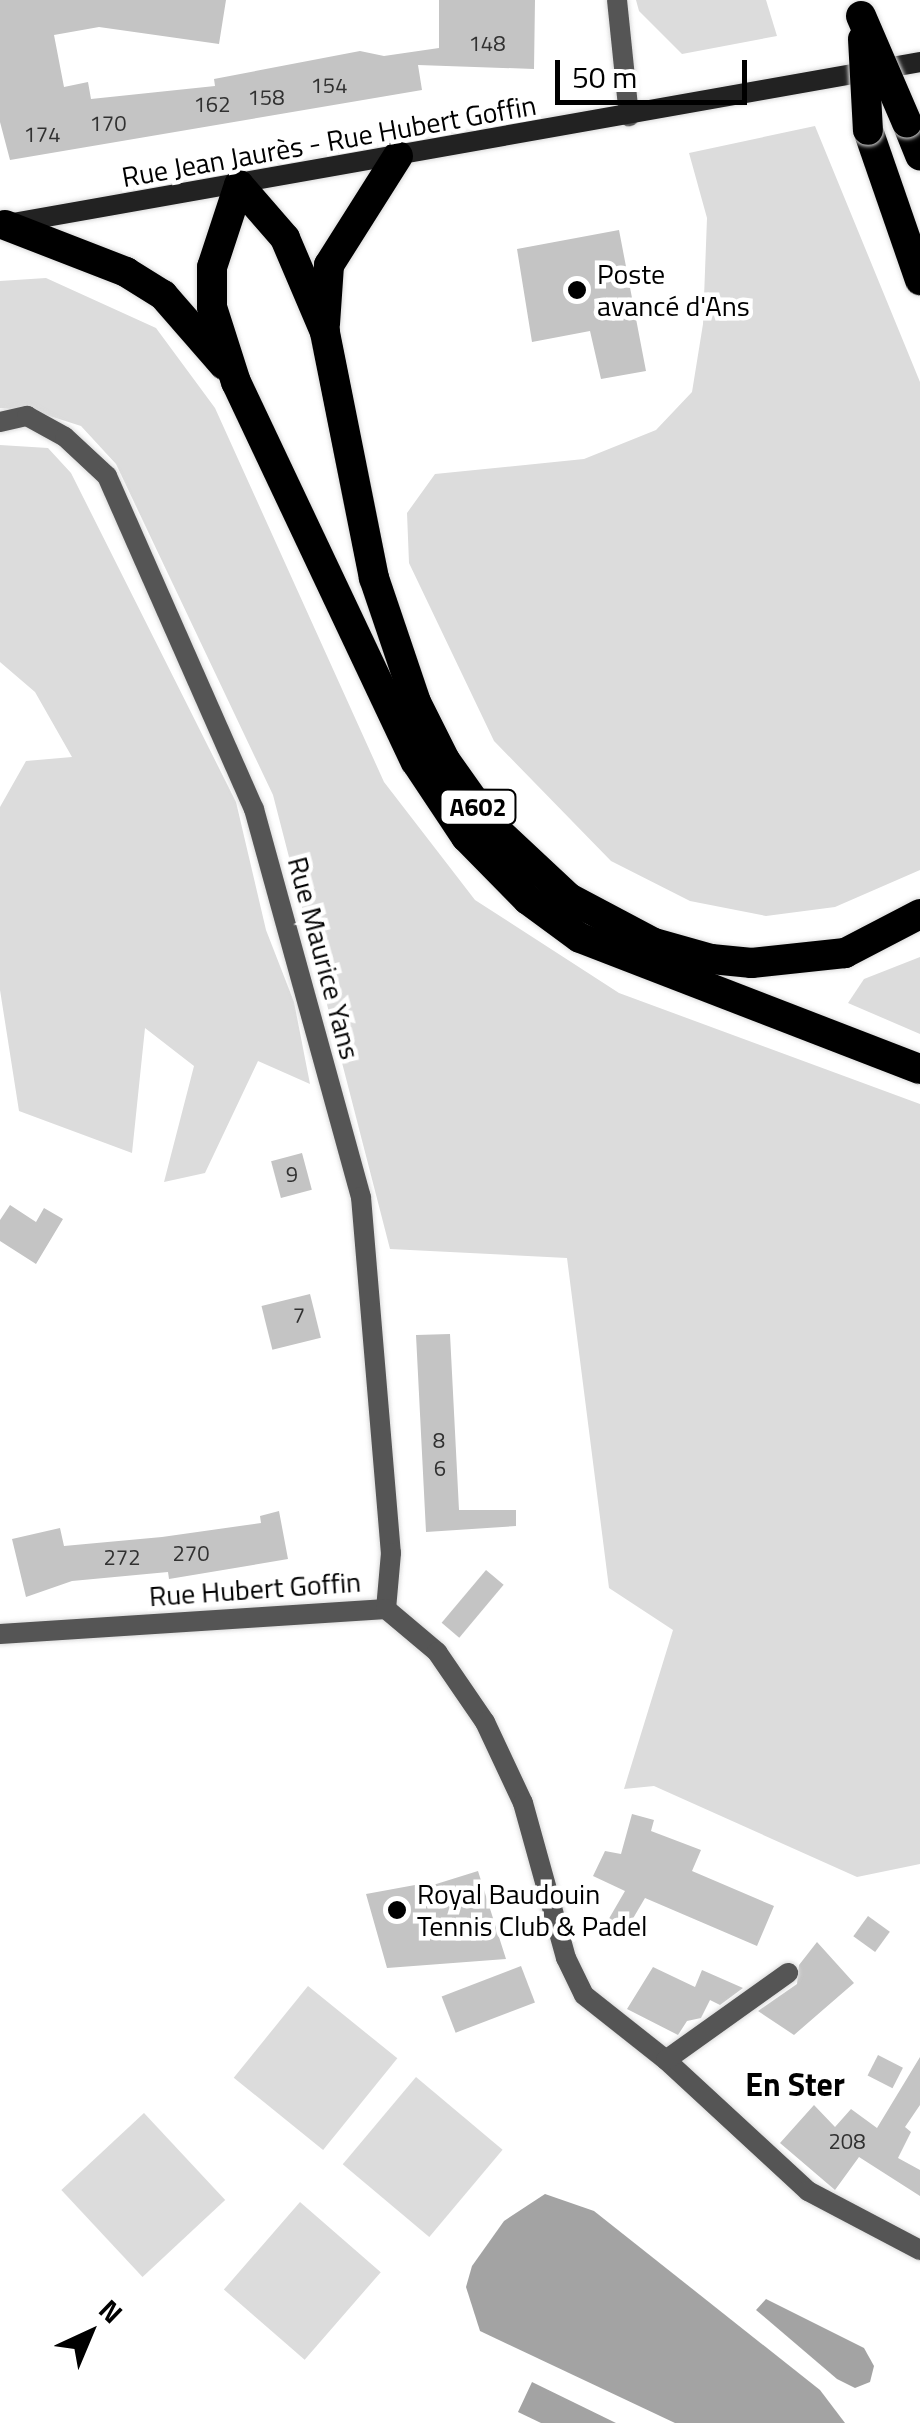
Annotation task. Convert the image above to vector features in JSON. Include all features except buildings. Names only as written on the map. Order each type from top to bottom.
[{"type":"highway","points":[[857,8],[920,155]]},
{"type":"highway","points":[[857,8],[868,130],[920,280]]},
{"type":"highway","name":"A602","points":[[324,332],[329,265],[398,156]]},
{"type":"highway","name":"A602","points":[[239,186],[285,238],[324,332],[374,578],[416,702],[445,760],[491,825],[569,898],[654,943],[752,964],[844,953],[920,914]]},
{"type":"highway","name":"A602","points":[[239,186],[212,267],[212,307],[236,382],[416,762],[496,871],[580,938],[632,963],[920,1069]]},
{"type":"highway","name":"A602","points":[[2,225],[126,272],[162,295],[190,320],[236,382]]},
{"type":"main road","name":"Rue Jean Jaurès - Rue Hubert Goffin","points":[[2,225],[912,64]]},
{"type":"street","points":[[617,0],[629,116]]},
{"type":"street","name":"Rue Maurice Yans","points":[[0,422],[27,416],[65,436],[107,476],[254,809],[361,1197],[391,1553],[386,1609]]},
{"type":"street","name":"Rue Hubert Goffin","points":[[0,1634],[386,1609],[437,1652],[485,1722],[523,1802],[566,1958],[584,1995],[666,2060],[808,2190],[920,2250]]},
{"type":"street","points":[[666,2060],[788,1974]]},
{"type":"shaded area","points":[[636,0],[766,0],[777,36],[682,54],[639,11]]},
{"type":"shaded area","points":[[815,126],[920,382],[920,870],[835,907],[766,916],[690,901],[611,861],[494,741],[409,563],[407,513],[435,474],[584,459],[656,430],[692,392],[703,324],[707,218],[689,153]]},
{"type":"shaded area","points":[[46,278],[156,328],[215,408],[384,782],[475,900],[619,993],[920,1104],[920,1864],[857,1877],[654,1786],[624,1789],[673,1630],[609,1588],[567,1258],[390,1249],[273,795],[116,464],[81,426],[31,410],[0,408],[0,281]]},
{"type":"shaded area","points":[[0,445],[48,448],[71,473],[236,802],[266,930],[294,1002],[310,1084],[258,1061],[205,1173],[164,1182],[194,1066],[145,1028],[132,1153],[19,1111],[0,990],[0,807],[26,761],[72,757],[35,692],[0,662]]},
{"type":"shaded area","points":[[920,957],[920,1034],[848,1003],[864,979]]},
{"type":"shaded area","points":[[308,1986],[397,2058],[323,2150],[234,2078]]},
{"type":"shaded area","points":[[416,2077],[503,2150],[429,2237],[343,2164]]},
{"type":"shaded area","points":[[144,2113],[225,2200],[143,2277],[61,2190]]},
{"type":"shaded area","points":[[545,2194],[594,2211],[820,2390],[845,2423],[675,2423],[480,2331],[466,2287],[472,2266],[504,2221]]},
{"type":"shaded area","points":[[300,2202],[381,2272],[305,2360],[224,2290]]},
{"type":"shaded area","points":[[766,2299],[864,2348],[874,2366],[870,2382],[855,2388],[837,2379],[756,2310]]},
{"type":"shaded area","points":[[532,2382],[616,2423],[541,2423],[518,2412]]},
{"type":"place","name":"Poste avancé d'Ans","points":[[577,290]]},
{"type":"place","name":"Royal Baudouin Tennis Club & Padel","points":[[397,1910]]},
{"type":"district","name":"En Ster","points":[[795,2084]]}]
